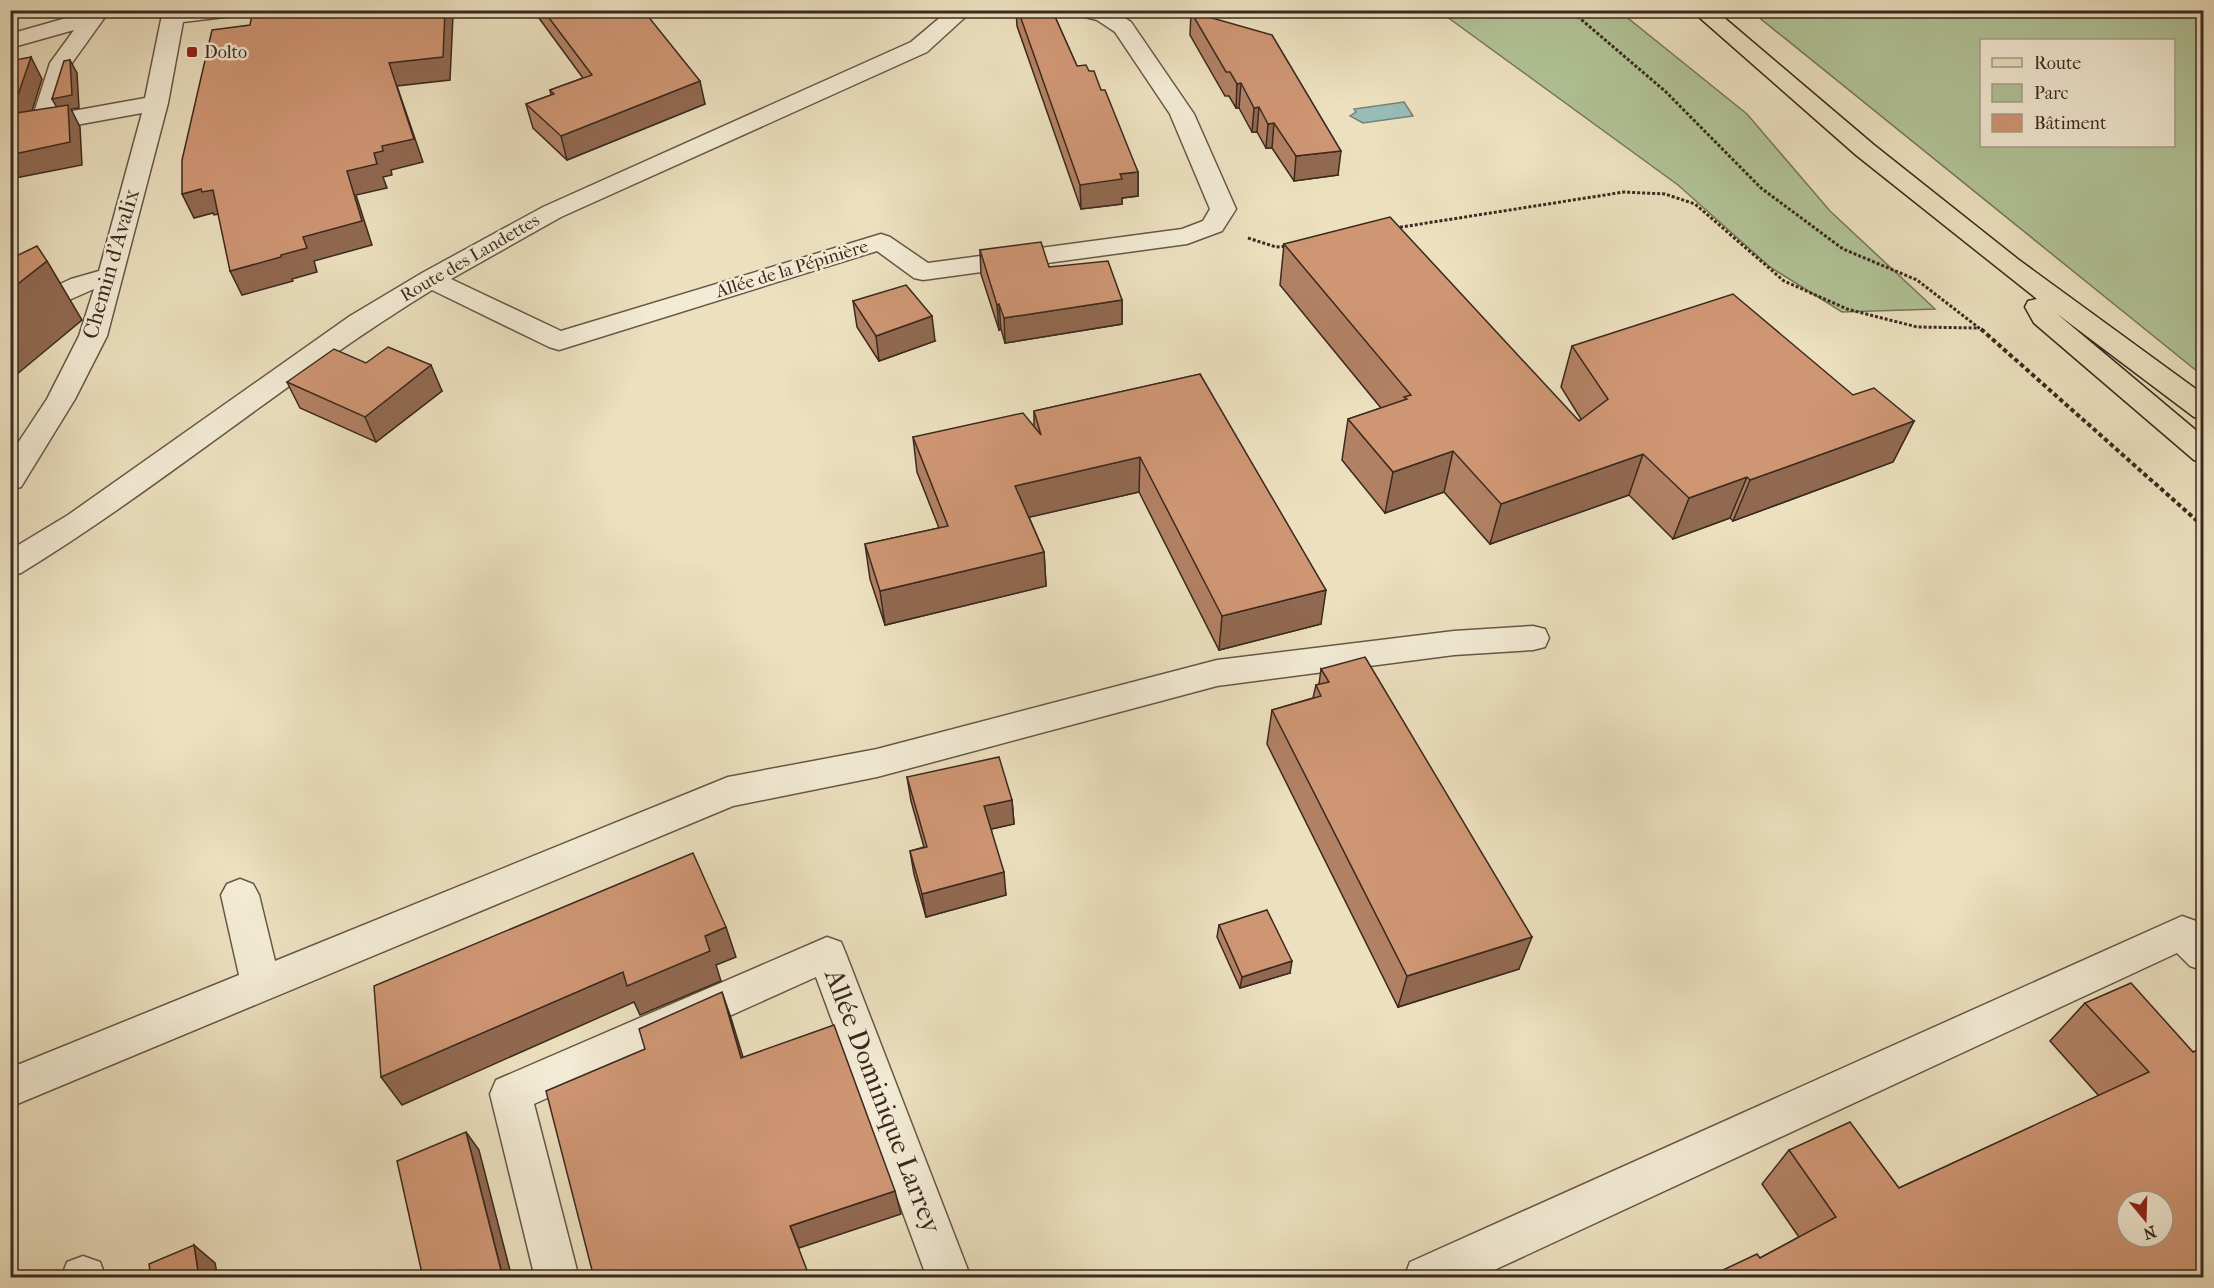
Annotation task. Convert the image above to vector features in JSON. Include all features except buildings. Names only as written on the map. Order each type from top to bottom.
[{"type":"main road","points":[[1701,10],[1865,150],[2010,266],[2204,410]]},
{"type":"main road","points":[[2010,266],[2091,304],[2204,385]]},
{"type":"main road","points":[[2010,266],[2044,317],[2204,453]]},
{"type":"street","points":[[173,14],[233,10]]},
{"type":"street","name":"Route des Landettes","points":[[10,565],[79,523],[360,322],[431,279],[552,212],[919,47],[963,10]]},
{"type":"street","points":[[1085,10],[1105,15],[1123,27],[1182,114],[1223,209],[1213,226]]},
{"type":"street","points":[[10,41],[105,14]]},
{"type":"street","points":[[42,123],[61,63],[105,14]]},
{"type":"street","name":"Chemin d'Avalix","points":[[10,480],[61,399],[88,346],[111,276],[156,103],[173,14]]},
{"type":"street","points":[[10,130],[156,103]]},
{"type":"street","name":"Allée de la Pépinière","points":[[431,279],[559,341],[881,242],[923,273],[1187,236],[1213,226]]},
{"type":"street","points":[[10,318],[80,285],[111,276]]},
{"type":"street","points":[[10,1088],[728,792],[877,763],[1217,673],[1454,643],[1533,638]]},
{"type":"street","points":[[240,895],[261,984]]},
{"type":"street","points":[[1426,1278],[2182,933],[2204,954]]},
{"type":"street","name":"Allée Dominique Larrey","points":[[557,1278],[511,1094],[827,954],[949,1278]]},
{"type":"path","points":[[1570,10],[1665,91],[1761,188],[1843,249],[1917,280],[1980,328],[2204,527]]},
{"type":"path","points":[[1392,229],[1624,192],[1665,194],[1695,204],[1784,281],[1847,309],[1917,327],[1980,328]]},
{"type":"path","points":[[1213,226],[1276,248],[1287,246]]},
{"type":"green space","points":[[1439,11],[1619,11],[1747,114],[1830,211],[1935,309],[1842,312],[1770,267],[1678,185]]},
{"type":"green space","points":[[1751,11],[2203,11],[2203,376]]},
{"type":"water","points":[[1404,102],[1413,116],[1363,123],[1350,116],[1356,112],[1354,109]]},
{"type":"place","name":"Dolto","points":[[192,52]]}]
